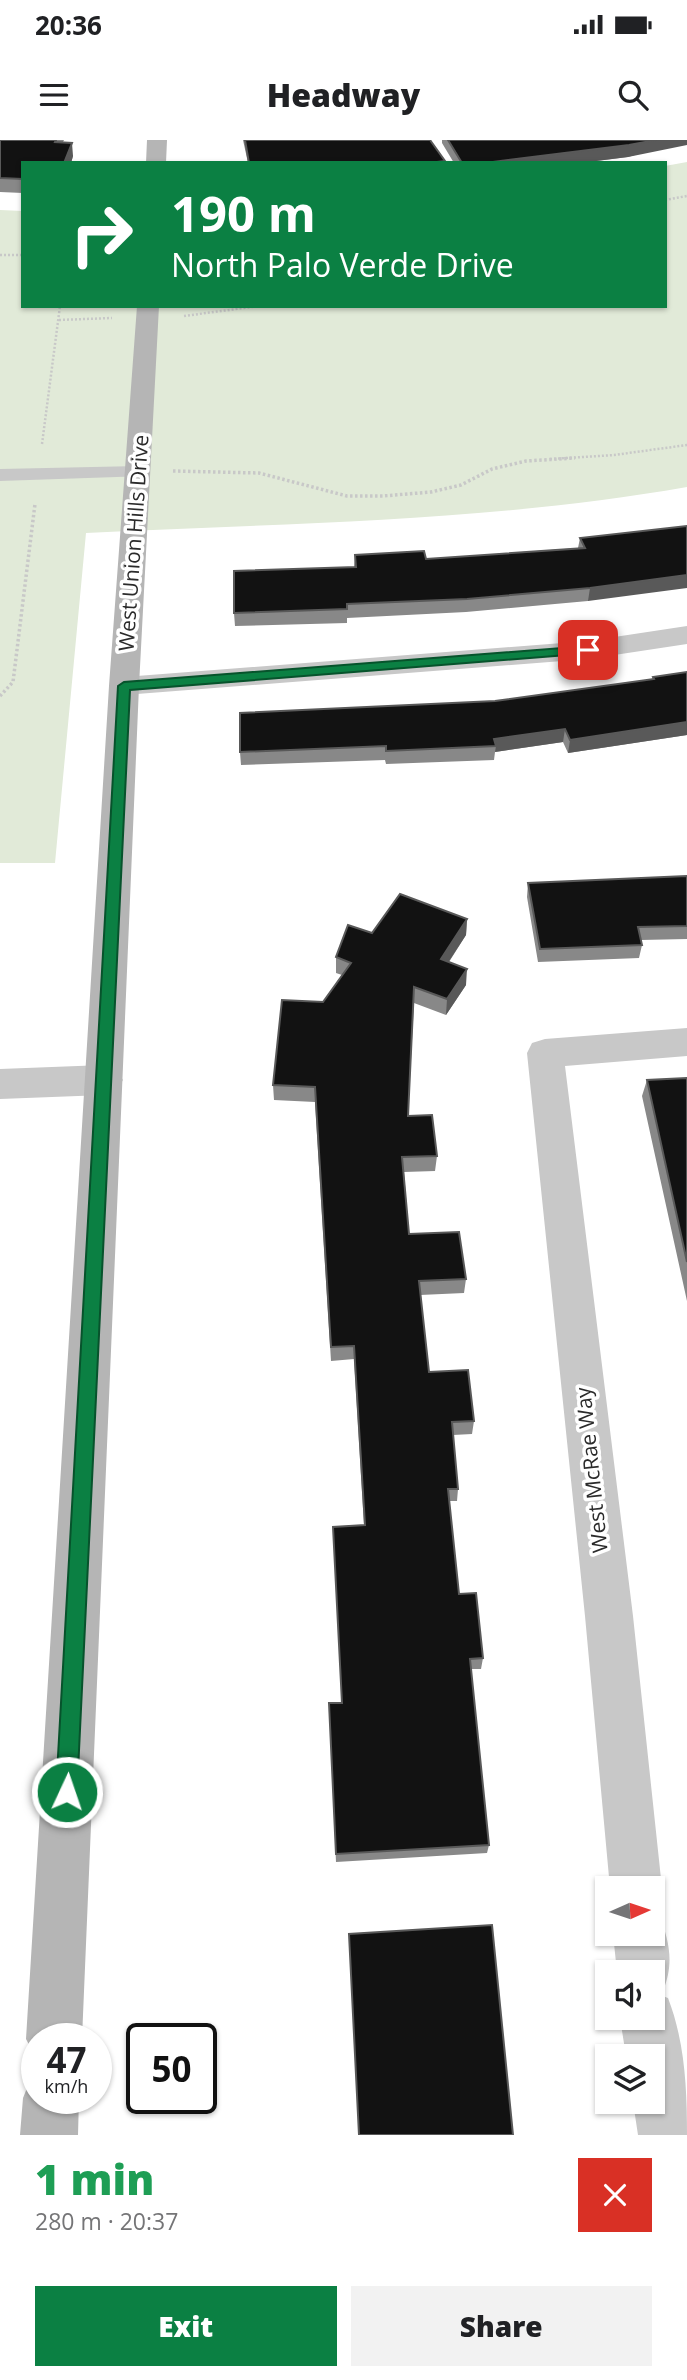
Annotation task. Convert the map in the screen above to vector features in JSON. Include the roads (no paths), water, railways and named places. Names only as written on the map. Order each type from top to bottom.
[{"type":"main road","points":[[156,161],[157,140]]},
{"type":"main road","name":"West Union Hills Drive","points":[[55,2023],[124,686],[148,308]]},
{"type":"main road","points":[[49,2135],[50,2114]]},
{"type":"street","points":[[124,686],[588,650],[687,635]]},
{"type":"street","name":"West McRae Way","points":[[635,1876],[609,1616],[545,1053],[687,1042]]},
{"type":"street","points":[[0,1084],[104,1080]]},
{"type":"street","points":[[650,2030],[667,2135]]},
{"type":"lane","points":[[0,475],[139,471]]}]
